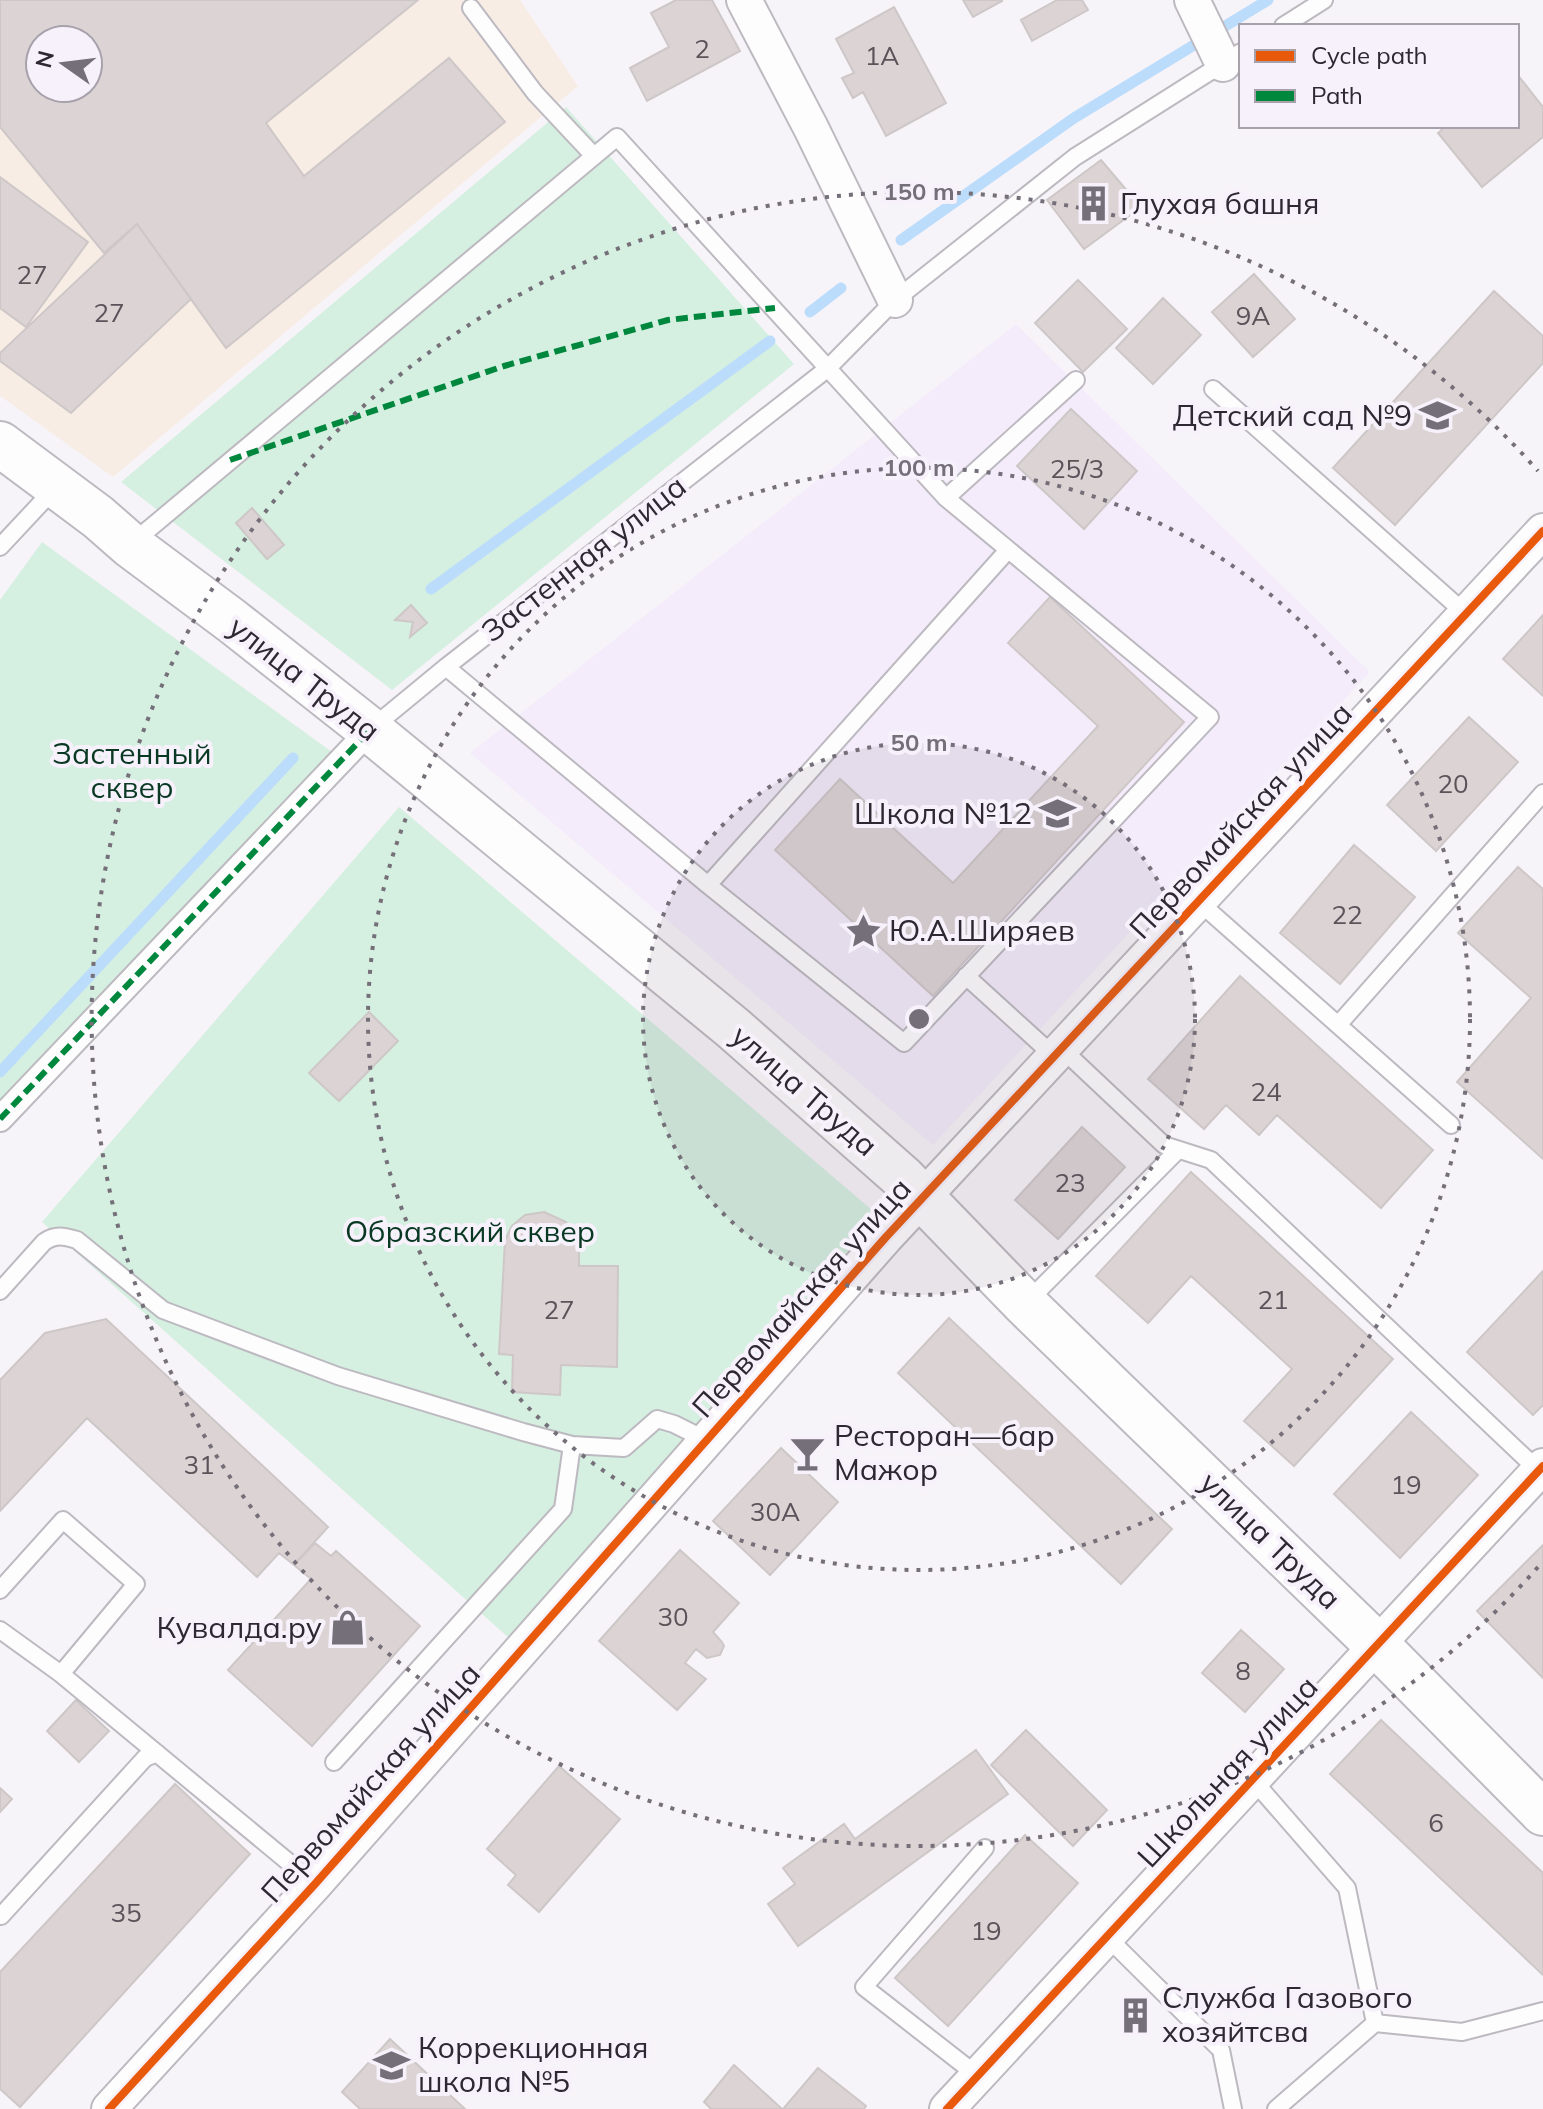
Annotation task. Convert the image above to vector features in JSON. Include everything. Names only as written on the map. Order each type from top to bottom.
[{"type":"main road","name":"улица Труда","points":[[0,444],[57,485],[370,730],[733,1028],[924,1197],[1025,1304],[1378,1646],[1543,1813]]},
{"type":"street","points":[[744,0],[895,300]]},
{"type":"street","name":"Первомайская улица","points":[[109,2109],[315,1884],[924,1197],[1543,531]]},
{"type":"street","name":"Застенная улица","points":[[0,1119],[370,730]]},
{"type":"street","name":"Школьная улица","points":[[947,2109],[1541,1468]]},
{"type":"lane","points":[[1286,24],[1324,0]]},
{"type":"lane","points":[[471,8],[535,93],[594,156]]},
{"type":"lane","name":"Застенная улица","points":[[370,730],[827,369],[895,300],[1075,157],[1215,37]]},
{"type":"lane","points":[[130,545],[617,137],[946,498],[1210,717],[904,1043],[446,667]]},
{"type":"lane","points":[[946,498],[1076,380]]},
{"type":"lane","points":[[1213,389],[1466,614]]},
{"type":"lane","points":[[0,547],[57,485]]},
{"type":"lane","points":[[708,885],[1008,550]]},
{"type":"lane","points":[[1338,1025],[1543,793]]},
{"type":"lane","points":[[1199,902],[1451,1125]]},
{"type":"lane","points":[[966,976],[1164,1145],[1211,1160],[1541,1468]]},
{"type":"lane","points":[[1025,1304],[1178,1150]]},
{"type":"lane","points":[[0,1291],[51,1237],[77,1240],[163,1310],[338,1376],[572,1445],[624,1448],[657,1419],[706,1440]]},
{"type":"lane","points":[[334,1762],[563,1509],[572,1445]]},
{"type":"lane","points":[[0,1590],[63,1520],[136,1584],[61,1674]]},
{"type":"lane","points":[[0,1630],[61,1674],[315,1884]]},
{"type":"lane","points":[[1,1916],[145,1758],[157,1753]]},
{"type":"lane","points":[[1252,1779],[1347,1888],[1375,2023]]},
{"type":"lane","points":[[978,2076],[864,1987],[985,1848]]},
{"type":"lane","points":[[1107,1937],[1221,2050],[1233,2109]]},
{"type":"lane","points":[[1276,2109],[1375,2023],[1462,2032],[1543,2011]]},
{"type":"shaded area","points":[[0,0],[520,0],[578,86],[113,477],[0,396]]},
{"type":"shaded area","points":[[1016,324],[1370,672],[933,1145],[470,753]]},
{"type":"green space","points":[[566,107],[794,364],[392,690],[121,482]]},
{"type":"green space","name":"Застенный сквер","points":[[42,542],[332,752],[0,1108],[0,600]]},
{"type":"green space","name":"Образский сквер","points":[[399,807],[879,1216],[509,1638],[42,1222]]},
{"type":"building","points":[[0,0],[418,0],[266,123],[304,176],[449,58],[505,122],[226,348],[137,224],[104,253],[0,127]]},
{"type":"building","points":[[676,0],[712,0],[740,51],[647,101],[630,68],[669,47],[651,13]]},
{"type":"building","points":[[963,0],[1001,0],[1002,1],[973,17]]},
{"type":"building","points":[[1057,0],[1082,0],[1088,10],[1032,41],[1021,20]]},
{"type":"building","points":[[894,7],[946,103],[886,136],[863,92],[853,98],[842,78],[854,73],[836,39]]},
{"type":"building","points":[[1519,77],[1543,107],[1543,137],[1482,187],[1438,133],[1444,128],[1519,128]]},
{"type":"building","name":"Глухая башня","points":[[1101,160],[1141,207],[1084,249],[1047,200]]},
{"type":"building","points":[[0,177],[88,242],[26,327],[0,308]]},
{"type":"building","points":[[137,224],[191,299],[71,413],[0,361],[0,353]]},
{"type":"building","points":[[1254,274],[1295,319],[1253,357],[1212,312]]},
{"type":"building","points":[[1078,280],[1127,329],[1083,372],[1035,323]]},
{"type":"building","name":"Детский сад №9","points":[[1494,291],[1543,336],[1543,363],[1395,525],[1333,468]]},
{"type":"building","points":[[1163,298],[1201,335],[1153,384],[1116,348]]},
{"type":"building","points":[[1071,409],[1137,471],[1084,529],[1017,466]]},
{"type":"building","points":[[252,508],[284,545],[267,559],[236,523]]},
{"type":"building","name":"Школа №12","points":[[1050,597],[1184,722],[933,996],[775,850],[840,779],[953,883],[1098,726],[1008,643]]},
{"type":"building","points":[[411,605],[427,623],[410,637],[413,622],[395,620]]},
{"type":"building","points":[[1543,615],[1543,696],[1503,659]]},
{"type":"building","points":[[1469,717],[1518,762],[1436,851],[1387,805]]},
{"type":"building","points":[[1354,845],[1415,897],[1340,984],[1280,933]]},
{"type":"building","points":[[1518,867],[1543,889],[1543,1159],[1457,1082],[1531,998],[1458,933]]},
{"type":"building","points":[[1240,976],[1433,1150],[1381,1208],[1277,1115],[1259,1135],[1226,1105],[1204,1129],[1148,1079]]},
{"type":"building","points":[[369,1012],[398,1041],[339,1101],[309,1073]]},
{"type":"building","points":[[1082,1127],[1125,1167],[1058,1239],[1015,1200]]},
{"type":"building","points":[[1191,1172],[1393,1359],[1294,1466],[1244,1421],[1292,1369],[1191,1276],[1148,1323],[1096,1276]]},
{"type":"building","points":[[544,1212],[566,1222],[579,1242],[579,1266],[618,1266],[617,1367],[561,1365],[560,1395],[512,1392],[513,1355],[499,1354],[505,1240],[512,1226],[525,1215]]},
{"type":"building","points":[[1543,1271],[1543,1405],[1533,1415],[1467,1352]]},
{"type":"building","points":[[949,1318],[1172,1529],[1121,1584],[898,1373]]},
{"type":"building","points":[[106,1319],[328,1527],[294,1565],[279,1553],[257,1577],[87,1418],[0,1511],[0,1380],[45,1333]]},
{"type":"building","points":[[1411,1412],[1478,1475],[1400,1558],[1334,1494]]},
{"type":"building","points":[[781,1448],[838,1502],[770,1575],[713,1521]]},
{"type":"building","points":[[315,1543],[331,1556],[336,1551],[420,1626],[312,1746],[228,1670],[311,1579],[294,1565]]},
{"type":"building","points":[[1543,1545],[1543,1678],[1477,1611]]},
{"type":"building","points":[[680,1550],[739,1603],[713,1632],[724,1646],[720,1655],[707,1658],[696,1649],[685,1663],[706,1679],[677,1710],[599,1641]]},
{"type":"building","points":[[1241,1630],[1284,1669],[1245,1712],[1202,1673]]},
{"type":"building","points":[[76,1700],[109,1731],[79,1762],[47,1731]]},
{"type":"building","points":[[1381,1720],[1543,1873],[1543,1975],[1330,1774]]},
{"type":"building","points":[[1026,1730],[1107,1810],[1073,1846],[991,1765]]},
{"type":"building","points":[[976,1750],[1008,1794],[798,1946],[768,1904],[795,1884],[783,1868],[844,1824],[855,1839]]},
{"type":"building","points":[[559,1766],[620,1819],[539,1912],[508,1885],[516,1875],[487,1849]]},
{"type":"building","points":[[175,1784],[250,1854],[20,2107],[0,2089],[0,1972]]},
{"type":"building","points":[[0,1788],[12,1799],[0,1812]]},
{"type":"building","points":[[1025,1835],[1078,1883],[948,2026],[895,1978]]},
{"type":"building","name":"Служба Газового хозяйтсва","points":[[1134,2001],[1149,2013],[1137,2028],[1122,2016]]},
{"type":"building","name":"Коррекционная школа №5","points":[[390,2039],[465,2109],[360,2109],[342,2092]]},
{"type":"building","points":[[734,2065],[782,2109],[711,2109],[704,2102]]},
{"type":"building","points":[[818,2068],[866,2106],[864,2109],[783,2109]]},
{"type":"waterway","points":[[901,240],[1074,118],[1268,0]]},
{"type":"waterway","points":[[810,312],[841,288]]},
{"type":"waterway","points":[[431,589],[770,341]]},
{"type":"waterway","points":[[0,1072],[293,758]]},
{"type":"marked path","points":[[230,460],[504,366],[668,320],[775,308]]},
{"type":"marked path","points":[[0,1119],[370,730]]},
{"type":"cycle path","points":[[109,2109],[315,1884],[886,1237],[1543,531]]},
{"type":"cycle path","points":[[947,2109],[1543,1466]]},
{"type":"place","name":"Глухая башня","points":[[1094,204]]},
{"type":"place","name":"Детский сад №9","points":[[1438,416]]},
{"type":"place","name":"Школа №12","points":[[1058,814]]},
{"type":"place","name":"Ю.А.Ширяев","points":[[863,931]]},
{"type":"place","name":"Ресторан—бар Мажор","points":[[808,1453]]},
{"type":"place","name":"Кувалда.ру","points":[[348,1628]]},
{"type":"place","name":"Служба Газового хозяйтсва","points":[[1136,2015]]},
{"type":"place","name":"Коррекционная школа №5","points":[[392,2065]]}]
